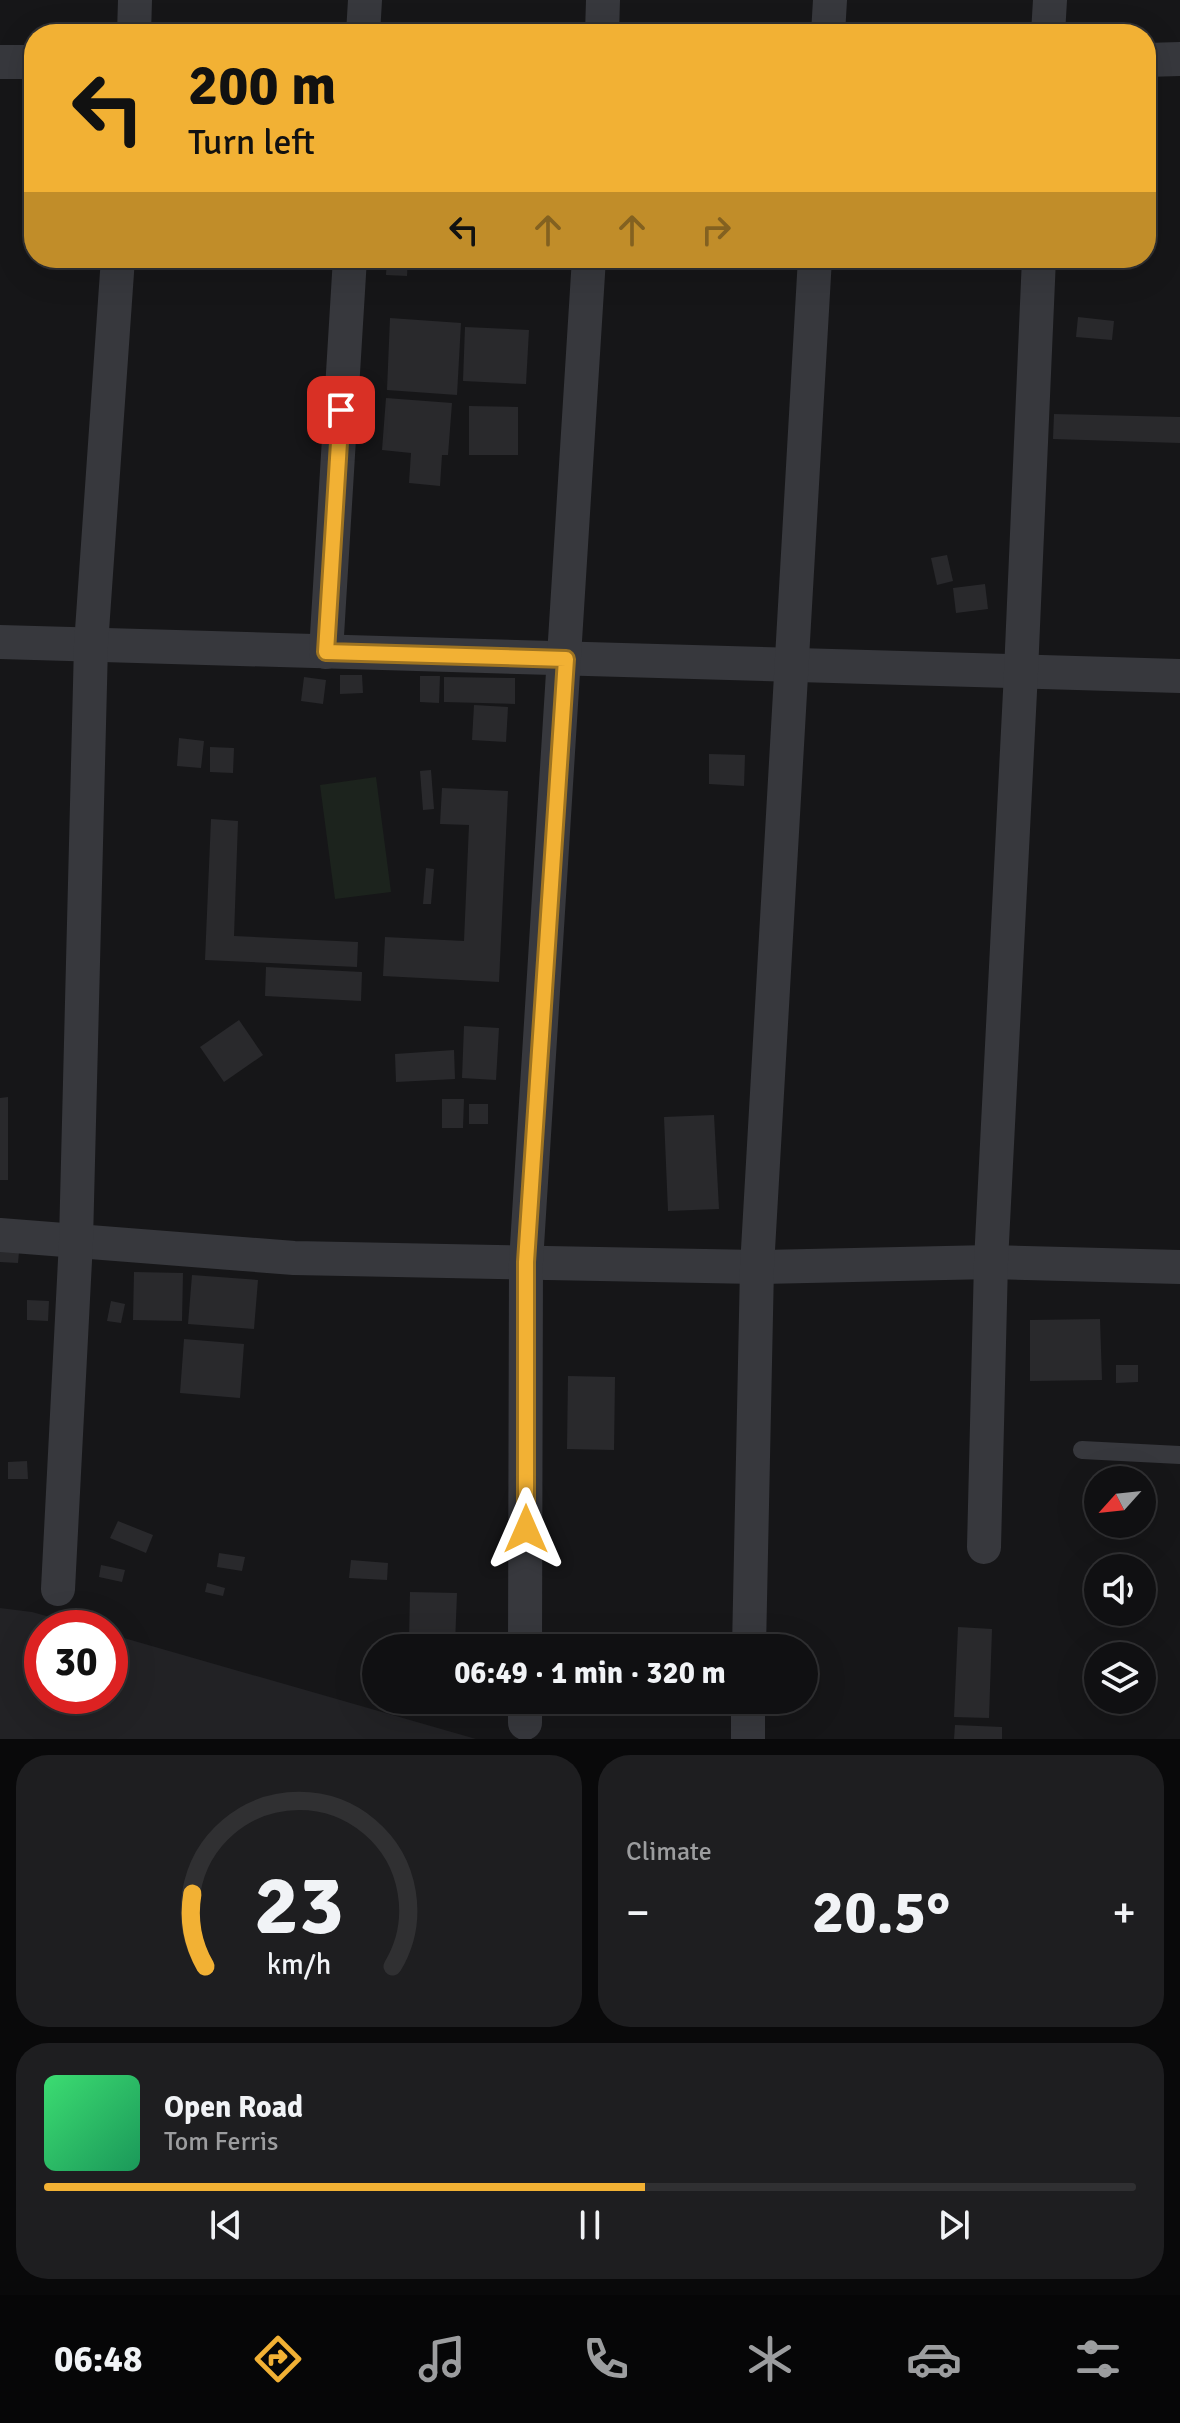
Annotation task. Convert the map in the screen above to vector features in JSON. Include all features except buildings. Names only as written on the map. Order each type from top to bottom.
[{"type":"street","points":[[134,24],[135,0]]},
{"type":"street","points":[[364,24],[365,0]]},
{"type":"street","points":[[602,24],[603,0]]},
{"type":"street","points":[[829,24],[830,0]]},
{"type":"street","points":[[1049,24],[1050,0]]},
{"type":"street","points":[[1156,60],[1180,59]]},
{"type":"street","points":[[0,62],[24,62]]},
{"type":"street","points":[[58,1589],[76,1241],[91,645],[117,268]]},
{"type":"street","points":[[326,652],[349,268]]},
{"type":"street","points":[[525,1634],[526,1262],[588,268]]},
{"type":"street","points":[[749,1634],[757,1267],[814,268]]},
{"type":"street","points":[[984,1547],[991,1262],[1039,268]]},
{"type":"street","points":[[0,642],[1180,676]]},
{"type":"street","points":[[0,1235],[294,1258],[757,1267],[991,1262],[1180,1267]]},
{"type":"street","points":[[748,1714],[748,1739]]},
{"type":"lane","points":[[1082,1450],[1180,1455]]},
{"type":"shaded area","points":[[376,777],[391,892],[335,899],[320,785]]},
{"type":"shaded area","points":[[0,1608],[24,1611],[24,1714],[128,1714],[128,1639],[362,1706],[362,1714],[389,1714],[476,1739],[0,1739]]},
{"type":"route","points":[[341,410],[326,652],[566,659],[526,1262],[526,1529]]}]
